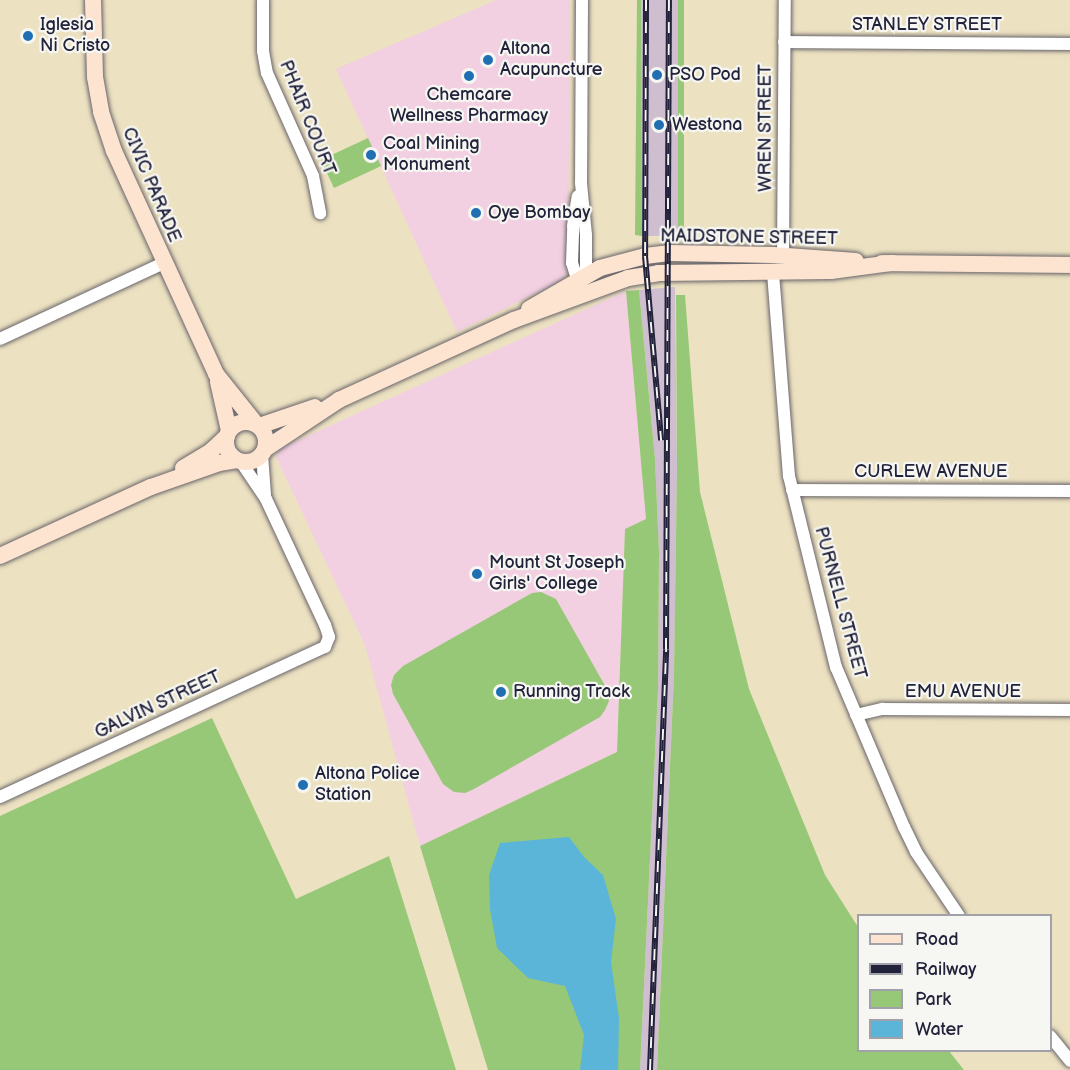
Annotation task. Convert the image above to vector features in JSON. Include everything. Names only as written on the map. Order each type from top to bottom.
[{"type":"main road","name":"CIVIC PARADE","points":[[93,0],[93,57],[101,112],[120,167],[216,374],[242,410],[257,425]]},
{"type":"main road","name":"MAIDSTONE STREET","points":[[514,320],[581,277],[626,260],[669,253],[783,256],[892,263],[1070,265]]},
{"type":"main road","points":[[773,273],[783,256]]},
{"type":"main road","name":"MAIDSTONE STREET","points":[[257,425],[339,400],[514,320],[628,278],[658,273],[831,271],[892,263]]},
{"type":"main road","points":[[581,277],[587,294]]},
{"type":"main road","name":"CIVIC PARADE","points":[[216,374],[228,433]]},
{"type":"main road","name":"MAIDSTONE STREET","points":[[264,452],[339,400]]},
{"type":"main road","points":[[0,556],[151,487],[219,463],[253,461],[264,452],[266,436],[257,425],[244,422],[228,433],[211,451],[151,487]]},
{"type":"main road","points":[[228,433],[228,449],[239,461]]},
{"type":"street","name":"PHAIR COURT","points":[[263,0],[263,51],[267,73],[313,176],[320,213]]},
{"type":"street","points":[[581,277],[572,263],[573,226],[581,183],[582,0]]},
{"type":"street","name":"WREN STREET","points":[[783,256],[784,0]]},
{"type":"street","name":"STANLEY STREET","points":[[784,42],[1070,44]]},
{"type":"street","points":[[0,339],[164,263]]},
{"type":"street","name":"PURNELL STREET","points":[[773,273],[792,490],[836,667],[916,852],[958,914]]},
{"type":"street","points":[[264,452],[266,499]]},
{"type":"street","points":[[239,461],[266,499]]},
{"type":"street","name":"CURLEW AVENUE","points":[[792,490],[1070,490]]},
{"type":"street","name":"GALVIN STREET","points":[[0,797],[321,650],[328,643],[328,631],[266,499]]},
{"type":"street","name":"EMU AVENUE","points":[[856,715],[883,709],[1070,710]]},
{"type":"street","points":[[1052,1038],[1070,1061]]},
{"type":"shaded area","points":[[496,0],[570,0],[568,271],[561,281],[457,332],[336,69]]},
{"type":"shaded area","points":[[641,0],[678,0],[678,236],[641,236]]},
{"type":"shaded area","points":[[675,287],[677,470],[674,674],[657,1070],[640,1070],[658,690],[659,553],[655,459],[639,290]]},
{"type":"shaded area","name":"Mount St Joseph Girls' College","points":[[626,291],[646,519],[625,530],[617,752],[420,846],[365,645],[276,457],[279,449]]},
{"type":"green space","points":[[637,0],[641,0],[642,236],[635,235]]},
{"type":"green space","points":[[678,0],[684,0],[684,238],[678,238]]},
{"type":"green space","points":[[368,138],[381,166],[334,188],[321,160]]},
{"type":"green space","points":[[639,290],[655,459],[659,553],[658,690],[640,1070],[488,1070],[420,846],[617,752],[625,529],[646,519],[626,291]]},
{"type":"green space","points":[[676,295],[685,295],[700,492],[749,689],[825,875],[857,925],[857,1052],[950,1052],[964,1070],[657,1070],[674,674],[677,470]]},
{"type":"green space","name":"Running Track","points":[[541,592],[556,599],[608,691],[609,701],[600,717],[474,789],[465,793],[454,792],[443,784],[393,694],[391,685],[394,675],[403,666],[532,593]]},
{"type":"green space","points":[[212,718],[296,899],[389,856],[456,1070],[0,1070],[0,816]]},
{"type":"water","points":[[569,837],[584,857],[603,875],[616,919],[611,962],[619,1018],[618,1070],[580,1070],[584,1035],[565,986],[528,978],[497,948],[490,909],[489,875],[500,843]]},
{"type":"railway","points":[[646,0],[645,256],[661,440]]},
{"type":"railway","points":[[650,1070],[666,649],[669,0]]},
{"type":"place","name":"Iglesia Ni Cristo","points":[[28,36]]},
{"type":"place","name":"Altona Acupuncture","points":[[488,60]]},
{"type":"place","name":"PSO Pod","points":[[657,75]]},
{"type":"place","name":"Chemcare Wellness Pharmacy","points":[[469,76]]},
{"type":"place","name":"Westona","points":[[659,125]]},
{"type":"place","name":"Coal Mining Monument","points":[[371,155]]},
{"type":"place","name":"Oye Bombay","points":[[476,213]]},
{"type":"place","name":"Mount St Joseph Girls' College","points":[[477,574]]},
{"type":"place","name":"Running Track","points":[[501,692]]},
{"type":"place","name":"Altona Police Station","points":[[303,785]]}]
